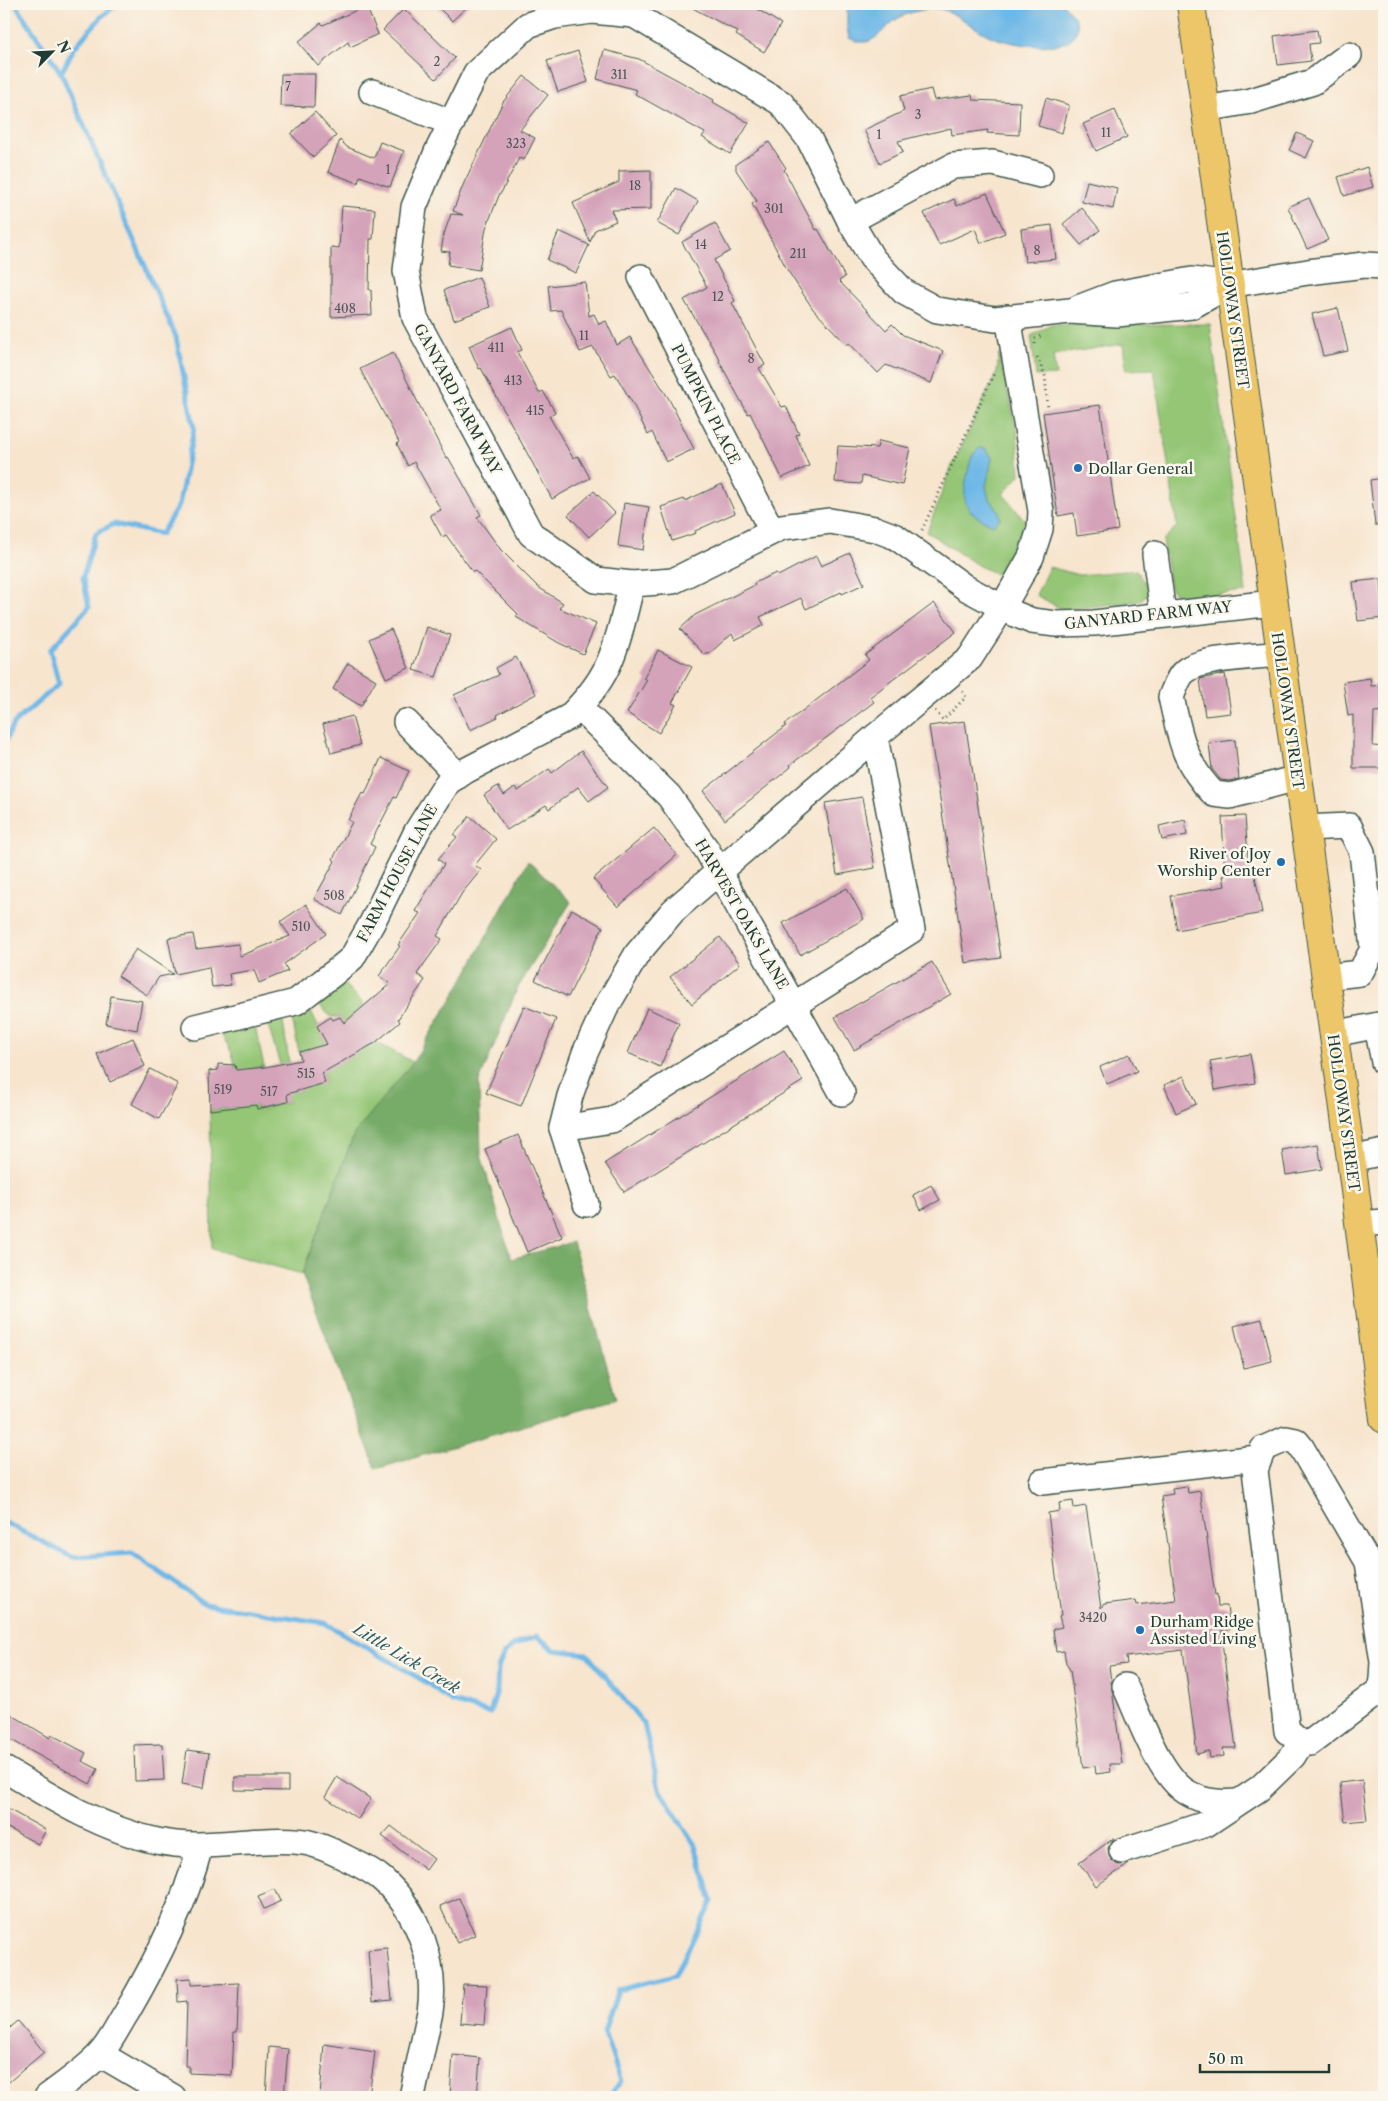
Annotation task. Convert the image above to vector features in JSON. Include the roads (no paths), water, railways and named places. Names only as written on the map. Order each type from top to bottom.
[{"type":"highway","name":"HOLLOWAY STREET","points":[[1191,4],[1351,1159],[1372,1223],[1384,1419]]},
{"type":"street","name":"GANYARD FARM WAY","points":[[1229,285],[1192,306],[1117,314],[1070,311],[995,319],[937,310],[904,292],[872,258],[850,221],[809,139],[781,103],[634,14],[592,11],[555,16],[528,25],[476,73],[414,207],[406,271],[415,318],[531,534],[596,580],[632,584],[673,581],[782,527],[830,521],[875,529],[896,537],[966,588],[1002,608],[1032,621],[1056,624],[1094,623],[1273,603]]},
{"type":"street","points":[[1206,109],[1251,101],[1313,82],[1349,55]]},
{"type":"street","points":[[372,92],[452,123]]},
{"type":"street","points":[[850,221],[953,166],[993,163],[1040,175]]},
{"type":"street","points":[[1229,285],[1354,266],[1384,266]]},
{"type":"street","name":"PUMPKIN PLACE","points":[[641,277],[772,531]]},
{"type":"street","points":[[586,1204],[562,1128],[570,1096],[585,1053],[605,1009],[637,954],[673,911],[970,658],[1002,608],[1031,557],[1040,529],[1041,511],[1008,317]]},
{"type":"street","points":[[1155,554],[1163,614]]},
{"type":"street","name":"FARM HOUSE LANE","points":[[195,1027],[296,1002],[316,989],[352,958],[372,923],[417,831],[448,782],[569,717],[579,707],[607,667],[632,584]]},
{"type":"street","points":[[1280,654],[1227,659],[1201,664],[1184,672],[1171,697],[1183,749],[1202,782],[1214,794],[1230,796],[1298,778]]},
{"type":"street","name":"HARVEST OAKS LANE","points":[[579,707],[669,796],[720,871],[842,1093]]},
{"type":"street","points":[[406,722],[458,776]]},
{"type":"street","points":[[562,1128],[612,1120],[912,930],[875,737]]},
{"type":"street","points":[[1304,828],[1349,826],[1362,852],[1373,856],[1373,949],[1360,973],[1325,977]]},
{"type":"street","points":[[1333,1034],[1381,1025],[1384,1062]]},
{"type":"street","points":[[1351,1159],[1384,1152]]},
{"type":"street","points":[[1286,1439],[1296,1441],[1368,1562],[1378,1583],[1383,1662],[1380,1690],[1315,1739],[1310,1742],[1301,1743],[1287,1731],[1255,1470],[1263,1449],[1286,1439]]},
{"type":"street","points":[[1042,1482],[1258,1458]]},
{"type":"street","points":[[1125,1686],[1163,1767],[1172,1780],[1189,1794],[1217,1803],[1238,1802]]},
{"type":"street","points":[[1122,1851],[1206,1824],[1260,1788],[1292,1756],[1301,1743]]},
{"type":"street","points":[[4,1770],[78,1811],[131,1834],[177,1845],[200,1846],[283,1841],[306,1842],[333,1852],[366,1868],[381,1878],[394,1890],[418,1930],[427,1956],[432,1985],[430,2012],[412,2097]]},
{"type":"street","points":[[47,2097],[100,2054],[142,1986],[172,1924],[200,1846]]},
{"type":"street","points":[[100,2054],[173,2097]]},
{"type":"water","points":[[847,4],[1063,4],[1075,18],[1078,28],[1070,40],[1062,43],[1041,46],[1029,45],[996,38],[948,12],[941,9],[932,9],[903,16],[876,38],[864,42],[849,38]]},
{"type":"water","points":[[980,448],[986,449],[992,458],[986,487],[989,499],[999,511],[1000,519],[993,525],[975,515],[970,510],[965,499],[970,461]]},
{"type":"waterway","points":[[4,744],[14,723],[59,684],[50,650],[89,607],[83,577],[96,533],[114,524],[161,534],[179,505],[194,428],[176,337],[61,73],[15,4]]},
{"type":"waterway","points":[[61,73],[74,48],[102,16],[118,4]]},
{"type":"waterway","name":"Little Lick Creek","points":[[4,1522],[72,1557],[132,1553],[205,1604],[325,1623],[429,1684],[452,1702],[490,1713],[497,1690],[498,1668],[504,1654],[513,1645],[537,1636],[554,1650],[587,1654],[644,1724],[659,1789],[695,1845],[712,1901],[675,1976],[618,1990],[604,2032],[621,2081],[609,2097]]},
{"type":"place","name":"Dollar General","points":[[1078,468]]},
{"type":"place","name":"River of Joy Worship Center","points":[[1281,862]]},
{"type":"place","name":"Durham Ridge Assisted Living","points":[[1140,1630]]}]
